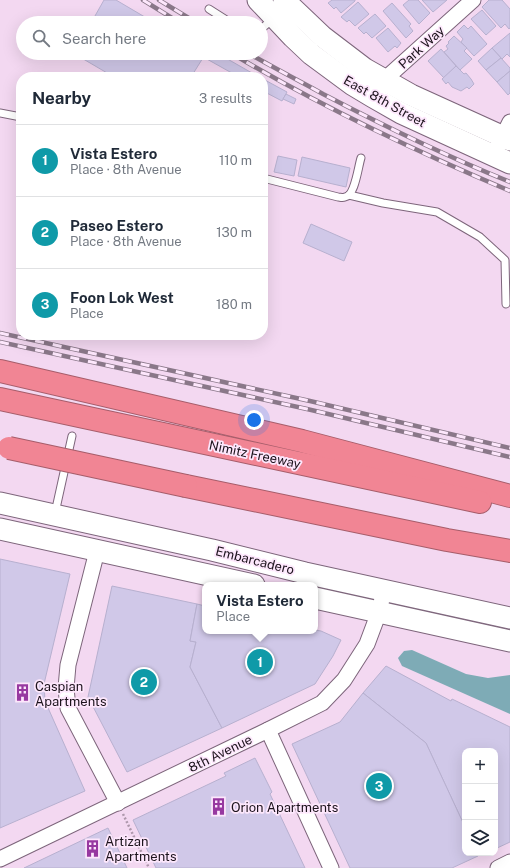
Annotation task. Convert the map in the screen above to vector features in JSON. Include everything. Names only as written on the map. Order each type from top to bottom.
[{"type":"highway","points":[[0,371],[302,441],[510,496]]},
{"type":"highway","name":"Nimitz Freeway","points":[[0,399],[510,509]]},
{"type":"highway","points":[[0,446],[447,540],[510,551]]},
{"type":"main road","name":"East 8th Street","points":[[258,0],[280,10],[323,37],[365,69],[378,89],[401,113],[502,159]]},
{"type":"main road","name":"East 8th Street","points":[[378,89],[411,95],[507,133]]},
{"type":"main road","name":"Embarcadero","points":[[0,504],[212,550],[510,618]]},
{"type":"main road","name":"Embarcadero","points":[[0,529],[241,582]]},
{"type":"main road","points":[[318,599],[510,641]]},
{"type":"street","name":"Park Way","points":[[378,89],[473,0]]},
{"type":"street","points":[[502,159],[507,133]]},
{"type":"street","points":[[97,550],[68,665],[66,688],[68,708],[118,803]]},
{"type":"street","name":"8th Avenue","points":[[0,859],[322,703],[344,680],[367,644],[379,612],[384,590]]},
{"type":"street","points":[[268,730],[331,868]]},
{"type":"lane","points":[[209,9],[220,16]]},
{"type":"lane","points":[[0,113],[16,116]]},
{"type":"lane","points":[[268,179],[345,198],[353,190],[361,158]]},
{"type":"lane","points":[[349,195],[383,203],[437,212],[480,237],[505,260],[506,304]]},
{"type":"lane","points":[[54,516],[72,436]]},
{"type":"path","points":[[118,803],[149,868]]},
{"type":"shaded area","points":[[412,650],[466,674],[488,678],[510,675],[510,714],[402,666],[398,658],[404,651]]},
{"type":"building","points":[[104,0],[116,0],[143,16],[95,16]]},
{"type":"building","points":[[332,0],[355,1],[341,13],[336,7],[334,9],[328,3]]},
{"type":"building","points":[[409,0],[418,0],[430,13],[419,24],[403,5]]},
{"type":"building","points":[[422,0],[447,0],[433,12]]},
{"type":"building","points":[[489,0],[502,0],[510,9],[509,29],[505,24],[501,28],[482,7]]},
{"type":"building","points":[[358,2],[369,14],[355,26],[349,20],[347,22],[341,17]]},
{"type":"building","points":[[392,3],[411,24],[409,26],[413,31],[406,38],[383,11]]},
{"type":"building","points":[[482,10],[496,26],[486,35],[471,19]]},
{"type":"building","points":[[375,14],[386,26],[372,38],[366,32],[364,34],[358,28]]},
{"type":"building","points":[[464,25],[468,29],[471,26],[487,44],[474,56],[461,42],[463,39],[457,32]]},
{"type":"building","points":[[388,28],[401,43],[397,48],[395,46],[388,52],[376,38]]},
{"type":"building","points":[[510,33],[510,57],[507,54],[502,59],[492,48]]},
{"type":"building","points":[[454,36],[467,48],[464,51],[472,59],[460,70],[444,52],[448,49],[446,46],[449,43],[448,42]]},
{"type":"building","points":[[492,48],[501,58],[486,70],[478,61]]},
{"type":"building","points":[[441,49],[456,66],[444,78],[428,61]]},
{"type":"building","points":[[501,58],[510,68],[510,71],[497,82],[486,70]]},
{"type":"building","points":[[85,60],[202,60],[194,72],[105,72]]},
{"type":"building","points":[[209,60],[229,60],[250,72],[230,72]]},
{"type":"building","points":[[456,66],[464,74],[466,73],[474,84],[469,89],[467,87],[461,91],[452,87],[448,82],[446,84],[442,79]]},
{"type":"building","points":[[510,71],[510,93],[508,95],[497,82]]},
{"type":"building","points":[[268,82],[287,92],[282,101],[268,94]]},
{"type":"building","points":[[286,94],[296,99],[294,104],[283,99]]},
{"type":"building","points":[[278,156],[297,160],[294,176],[274,172]]},
{"type":"building","points":[[302,157],[350,168],[346,187],[298,176]]},
{"type":"building","points":[[311,224],[352,242],[344,261],[303,243]]},
{"type":"building","name":"Caspian Apartments","points":[[0,559],[70,574],[44,684],[45,701],[85,791],[0,828]]},
{"type":"building","points":[[112,586],[197,604],[190,641],[196,642],[190,667],[222,728],[127,772],[88,697]]},
{"type":"building","points":[[197,604],[202,605],[202,634],[318,634],[318,630],[341,640],[333,656],[315,684],[222,728],[190,667],[196,642],[190,641]]},
{"type":"building","points":[[386,666],[451,701],[452,699],[510,727],[510,842],[498,848],[498,748],[462,748],[462,821],[426,743],[363,693]]},
{"type":"building","points":[[363,693],[426,743],[462,821],[462,856],[478,856],[452,868],[350,868],[292,744],[340,722]]},
{"type":"building","name":"Orion Apartments","points":[[255,758],[272,792],[270,794],[305,868],[156,868],[133,820],[226,776],[224,773]]},
{"type":"building","name":"Artizan Apartments","points":[[108,828],[127,868],[24,868]]},
{"type":"railway","points":[[143,0],[169,16]]},
{"type":"railway","points":[[159,0],[185,16]]},
{"type":"railway","points":[[243,60],[263,72]]},
{"type":"railway","points":[[261,60],[392,129],[462,162],[510,182]]},
{"type":"railway","points":[[268,75],[403,144],[510,191]]},
{"type":"railway","points":[[0,333],[16,337]]},
{"type":"railway","points":[[32,340],[310,401],[510,448]]},
{"type":"railway","points":[[0,342],[307,409],[510,457]]},
{"type":"place","name":"Vista Estero","points":[[260,662]]},
{"type":"place","name":"Paseo Estero","points":[[144,682]]},
{"type":"place","name":"Caspian Apartments","points":[[22,693]]},
{"type":"place","name":"Foon Lok West","points":[[379,786]]},
{"type":"place","name":"Orion Apartments","points":[[218,807]]},
{"type":"place","name":"Artizan Apartments","points":[[92,848]]}]
